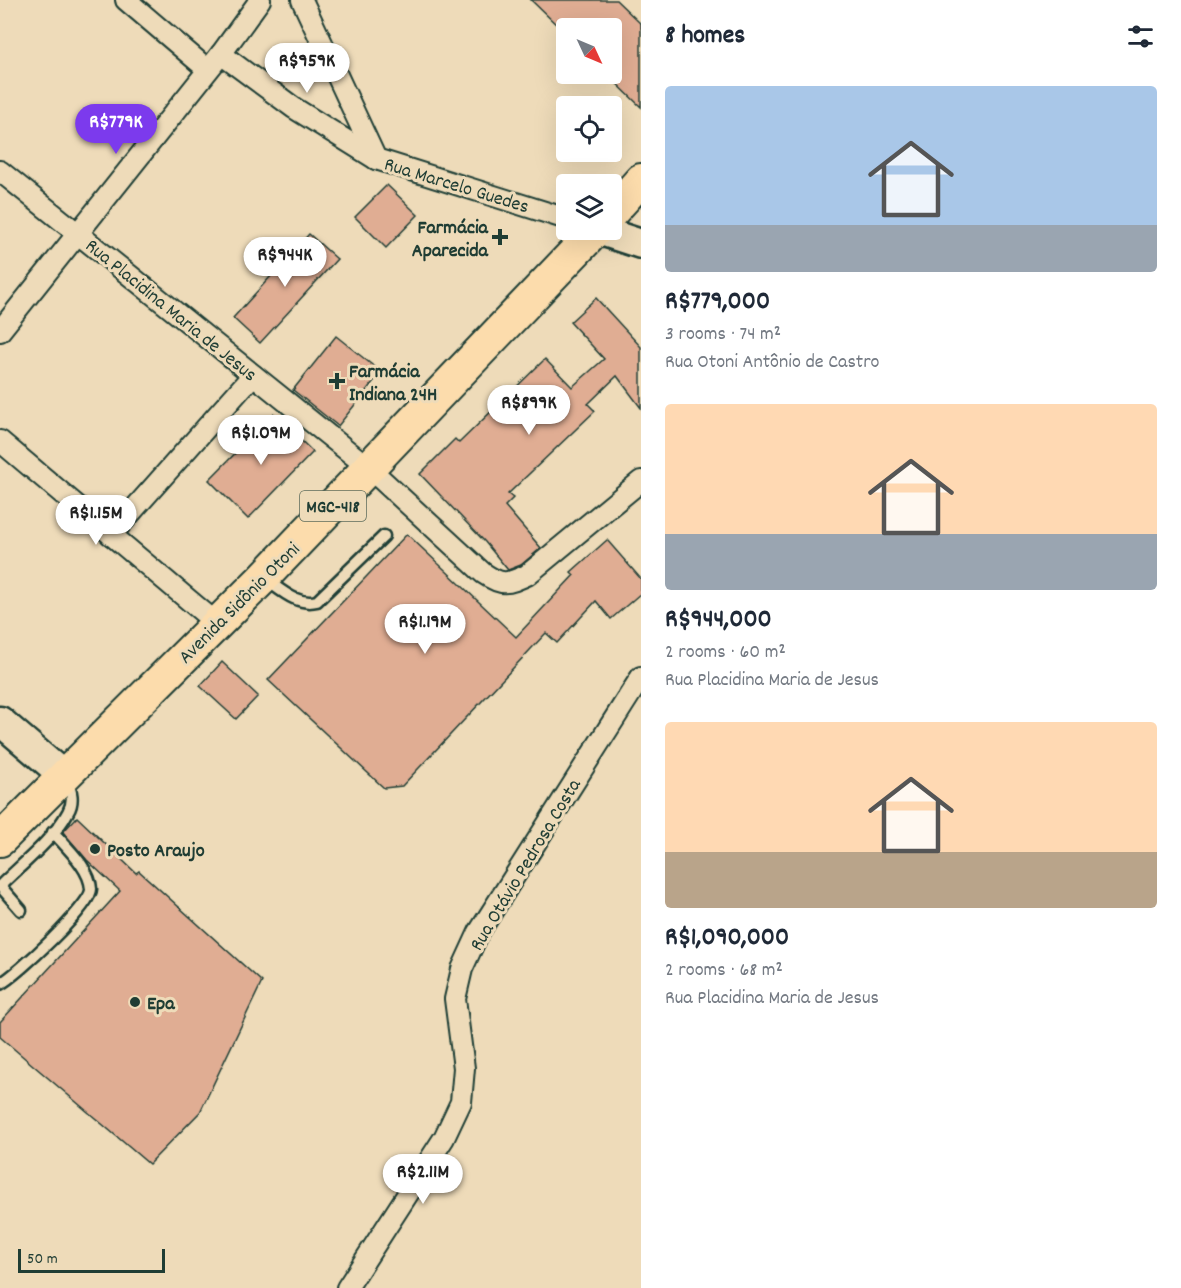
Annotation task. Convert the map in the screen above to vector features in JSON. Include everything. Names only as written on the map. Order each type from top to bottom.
[{"type":"main road","points":[[622,201],[641,180]]},
{"type":"main road","points":[[622,238],[641,244]]},
{"type":"main road","name":"Avenida Sidônio Otoni","points":[[0,840],[263,578],[587,240]]},
{"type":"main road","points":[[0,721],[63,775]]},
{"type":"street","points":[[126,0],[207,69]]},
{"type":"street","points":[[0,331],[221,54],[260,0]]},
{"type":"street","name":"Rua Marcelo Guedes","points":[[302,0],[376,159],[556,216]]},
{"type":"street","points":[[221,54],[294,108],[376,159]]},
{"type":"street","name":"Rua Placidina Maria de Jesus","points":[[0,171],[369,468],[495,582],[509,583],[536,568],[641,481]]},
{"type":"street","points":[[111,535],[253,375]]},
{"type":"street","points":[[0,441],[216,623]]},
{"type":"street","name":"Rua Otávio Pedrosa Costa","points":[[347,1288],[444,1138],[461,1102],[464,1068],[455,999],[462,969],[479,932],[641,677]]},
{"type":"lane","points":[[263,578],[296,600],[307,604],[317,601],[384,536]]},
{"type":"lane","points":[[21,910],[0,886],[53,832],[69,811],[72,792],[63,775]]},
{"type":"lane","points":[[0,984],[78,914],[91,895],[92,888],[88,876],[53,832]]},
{"type":"building","points":[[531,0],[616,0],[641,24],[641,107],[617,84],[622,84],[622,18],[556,18],[556,24]]},
{"type":"building","points":[[387,185],[418,215],[386,248],[355,217]]},
{"type":"building","points":[[309,234],[337,259],[260,343],[233,318]]},
{"type":"building","points":[[596,298],[641,347],[641,408],[617,376],[588,404],[595,411],[508,494],[513,498],[505,506],[541,548],[521,565],[508,570],[485,542],[420,474],[455,439],[459,443],[545,359],[572,387],[604,359],[570,322]]},
{"type":"building","name":"Farmácia Indiana 24H","points":[[336,336],[381,372],[338,426],[293,390]]},
{"type":"building","points":[[274,414],[313,452],[248,519],[209,480]]},
{"type":"building","points":[[407,534],[516,637],[574,575],[571,572],[607,540],[641,579],[641,593],[611,619],[596,601],[557,643],[546,633],[402,786],[384,788],[268,680]]},
{"type":"building","points":[[222,662],[258,696],[236,719],[200,686]]},
{"type":"building","name":"Epa","points":[[77,817],[136,873],[139,871],[262,982],[200,1112],[149,1164],[0,1037],[0,1022],[120,891],[87,860],[63,832]]},
{"type":"place","name":"Farmácia Aparecida","points":[[500,237]]},
{"type":"place","name":"Farmácia Indiana 24H","points":[[337,381]]},
{"type":"place","name":"Posto Araujo","points":[[95,849]]},
{"type":"place","name":"Epa","points":[[135,1002]]}]
